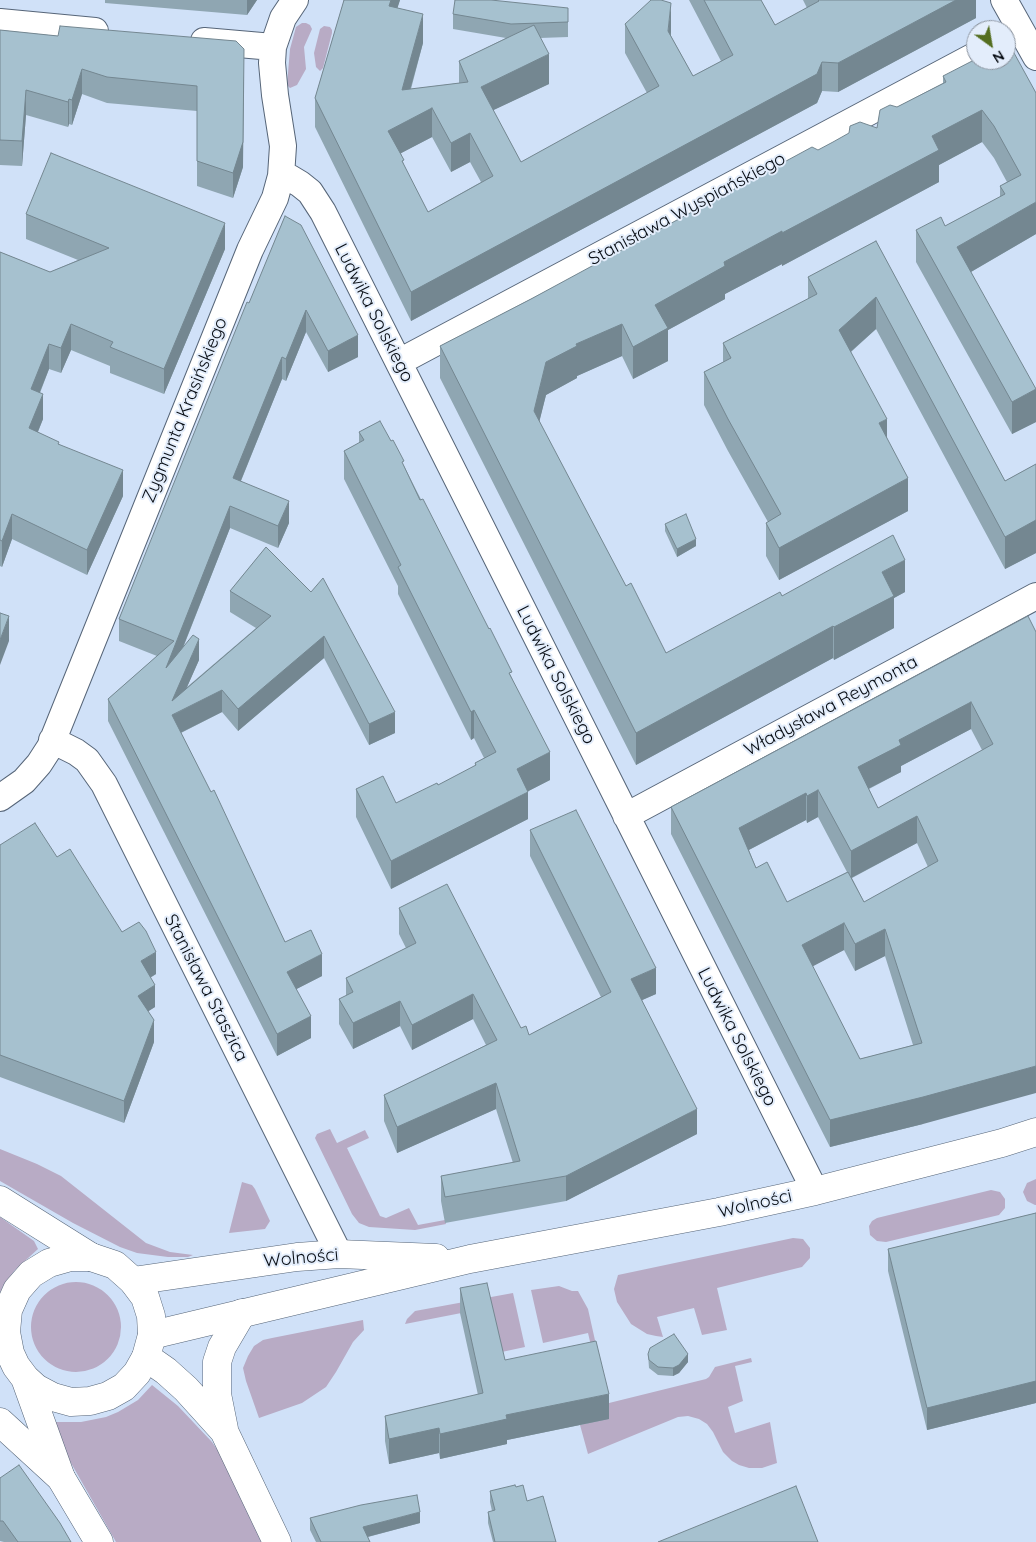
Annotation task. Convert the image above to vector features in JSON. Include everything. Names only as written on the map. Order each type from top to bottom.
[{"type":"street","name":"Zygmunta Krasińskiego","points":[[0,798],[8,794],[29,776],[39,764],[52,740],[250,250],[275,198],[281,176],[283,146],[274,87],[272,47],[283,18],[295,0]]},
{"type":"street","points":[[1004,0],[1010,20]]},
{"type":"street","points":[[0,22],[116,33]]},
{"type":"street","points":[[1016,38],[1036,57]]},
{"type":"street","points":[[183,39],[272,47]]},
{"type":"street","name":"Stanisława Wyspiańskiego","points":[[399,362],[966,60]]},
{"type":"street","name":"Ludwika Solskiego","points":[[281,176],[290,178],[300,184],[317,201],[815,1190]]},
{"type":"street","name":"Władysława Reymonta","points":[[626,816],[1036,596]]},
{"type":"street","name":"Stanisława Staszica","points":[[52,740],[87,760],[104,784],[340,1254]]},
{"type":"street","name":"Wolności","points":[[149,1346],[242,1312],[470,1259],[719,1212],[1002,1143],[1036,1132]]},
{"type":"street","points":[[0,1200],[92,1257],[115,1266],[133,1281],[144,1297],[151,1316],[149,1346],[137,1373],[124,1387],[108,1396],[90,1401],[71,1402],[53,1397],[36,1388],[25,1378],[5,1352],[8,1310],[17,1290],[31,1274],[50,1263],[70,1257],[92,1257]]},
{"type":"street","name":"Wolności","points":[[133,1281],[258,1261],[340,1254],[470,1259]]},
{"type":"street","points":[[242,1312],[222,1346],[217,1362],[216,1394],[224,1431],[277,1542]]},
{"type":"street","points":[[149,1346],[166,1371],[186,1389],[224,1431]]},
{"type":"street","points":[[25,1378],[61,1478],[99,1542]]},
{"type":"street","points":[[0,1422],[61,1478]]},
{"type":"shaded area","points":[[302,23],[310,25],[312,29],[304,47],[306,69],[297,85],[290,88],[287,85],[290,49],[296,27]]},
{"type":"shaded area","points":[[324,26],[330,27],[332,33],[323,68],[320,71],[316,67],[314,53],[320,29]]},
{"type":"shaded area","points":[[330,1129],[337,1143],[365,1130],[369,1138],[347,1148],[380,1216],[386,1218],[409,1208],[418,1225],[445,1220],[446,1224],[415,1230],[369,1227],[359,1223],[352,1214],[315,1138],[317,1134]]},
{"type":"shaded area","points":[[0,1149],[61,1176],[146,1243],[170,1252],[193,1255],[188,1257],[168,1257],[137,1253],[120,1247],[73,1223],[0,1181]]},
{"type":"shaded area","points":[[1036,1179],[1035,1205],[1027,1201],[1023,1192],[1027,1183]]},
{"type":"shaded area","points":[[242,1182],[252,1185],[255,1189],[270,1221],[265,1229],[229,1233]]},
{"type":"shaded area","points":[[991,1190],[1000,1192],[1005,1199],[1005,1208],[999,1215],[886,1242],[877,1241],[870,1235],[869,1226],[877,1218]]},
{"type":"shaded area","points":[[0,1217],[34,1241],[38,1249],[15,1270],[0,1293]]},
{"type":"shaded area","points":[[793,1238],[803,1239],[810,1248],[810,1258],[802,1267],[717,1288],[727,1330],[702,1335],[694,1308],[657,1317],[663,1337],[647,1334],[631,1324],[617,1302],[614,1289],[618,1275]]},
{"type":"shaded area","points":[[76,1282],[93,1285],[108,1295],[118,1310],[121,1327],[118,1344],[108,1359],[93,1369],[76,1372],[59,1369],[44,1359],[34,1344],[31,1327],[34,1310],[44,1295],[59,1285]]},
{"type":"shaded area","points":[[559,1286],[572,1291],[578,1291],[588,1309],[609,1403],[706,1379],[715,1367],[751,1358],[752,1362],[735,1366],[743,1401],[728,1407],[735,1433],[770,1422],[777,1463],[762,1468],[749,1468],[739,1465],[723,1452],[707,1424],[699,1419],[688,1416],[678,1417],[588,1454],[580,1425],[608,1418],[588,1333],[543,1343],[531,1290]]},
{"type":"shaded area","points":[[513,1293],[525,1347],[497,1353],[487,1308],[405,1324],[415,1311]]},
{"type":"shaded area","points":[[363,1320],[364,1330],[353,1342],[326,1387],[302,1403],[259,1418],[243,1368],[254,1346],[263,1340]]},
{"type":"shaded area","points":[[152,1385],[178,1406],[212,1442],[225,1461],[264,1542],[116,1542],[63,1449],[53,1422],[81,1422],[106,1417],[138,1400]]},
{"type":"building","points":[[344,0],[391,0],[389,6],[423,14],[402,90],[468,82],[459,61],[534,25],[549,54],[481,87],[521,162],[659,86],[625,24],[651,0],[671,3],[668,31],[693,76],[733,55],[704,0],[761,0],[775,25],[818,0],[956,0],[838,63],[822,62],[817,74],[411,292],[315,98]],"holes":[[[432,108],[451,143],[470,133],[493,176],[428,212],[402,161],[404,160],[388,131]]]},
{"type":"building","points":[[455,0],[491,0],[568,8],[568,22],[511,24],[453,14]]},
{"type":"building","points":[[60,26],[236,41],[244,49],[243,142],[233,173],[197,161],[197,86],[107,77],[82,69],[72,100],[69,99],[68,102],[26,90],[22,141],[0,140],[0,30],[58,36]]},
{"type":"building","points":[[1016,57],[1036,93],[1036,202],[957,247],[1036,389],[1012,402],[916,230],[941,217],[945,226],[1005,194],[1000,186],[1021,175],[994,126],[982,110],[932,136],[939,150],[724,262],[725,266],[655,305],[668,328],[633,347],[622,324],[576,344],[577,346],[546,362],[534,411],[626,586],[631,583],[666,653],[780,592],[782,596],[893,535],[905,560],[882,572],[894,596],[833,626],[636,733],[440,346],[812,147],[818,150],[833,142],[849,133],[850,126],[860,122],[877,128],[880,110],[890,105],[897,107],[946,82],[943,76],[966,64],[966,70],[1016,70]]},
{"type":"building","points":[[51,153],[225,223],[164,369],[110,347],[113,342],[71,324],[61,348],[49,344],[31,389],[43,394],[29,428],[59,442],[58,444],[123,470],[87,550],[12,514],[2,541],[0,540],[0,252],[50,272],[109,248],[26,214]]},
{"type":"building","points":[[285,216],[301,225],[358,335],[328,351],[306,310],[286,359],[282,357],[233,478],[289,501],[278,526],[230,506],[166,668],[193,635],[199,639],[172,701],[271,616],[230,591],[266,547],[311,592],[323,578],[395,712],[369,724],[324,636],[238,709],[222,690],[172,715],[211,792],[214,790],[285,942],[311,930],[322,954],[287,972],[311,1016],[277,1034],[108,699],[174,641],[119,619],[247,302],[249,303]]},
{"type":"building","points":[[876,241],[1005,481],[1036,464],[1036,520],[1005,537],[876,297],[839,330],[887,419],[879,423],[908,478],[779,548],[766,523],[781,514],[704,372],[731,358],[723,343],[817,294],[808,277]]},
{"type":"building","points":[[380,421],[391,441],[393,440],[420,500],[423,499],[490,628],[512,672],[509,673],[550,752],[517,769],[528,792],[391,861],[356,789],[383,776],[396,803],[437,783],[438,785],[496,752],[474,710],[471,712],[398,567],[401,565],[344,451],[364,440],[359,432]]},
{"type":"building","points":[[686,514],[696,539],[677,549],[665,524]]},
{"type":"building","points":[[0,613],[9,616],[0,640]]},
{"type":"building","points":[[1028,616],[1036,632],[1036,1066],[830,1120],[671,807]],"holes":[[[971,702],[993,744],[878,808],[858,767],[901,745],[899,740]],[[818,790],[851,851],[917,816],[938,861],[864,902],[848,872],[787,902],[767,862],[756,868],[739,828],[806,793],[807,796]],[[844,923],[855,944],[885,929],[922,1043],[860,1059],[802,945]]]},
{"type":"building","points":[[576,810],[656,968],[631,979],[697,1109],[566,1176],[445,1197],[441,1176],[520,1161],[496,1083],[397,1127],[384,1095],[497,1040],[473,994],[412,1025],[400,1001],[353,1023],[339,999],[353,992],[346,978],[416,943],[399,908],[447,884],[521,1028],[526,1026],[529,1035],[611,992],[530,830]]},
{"type":"building","points":[[35,823],[57,857],[70,849],[122,932],[139,922],[146,931],[156,952],[141,961],[155,985],[138,996],[154,1020],[124,1101],[0,1055],[0,845]]},
{"type":"building","points":[[1036,1213],[1036,1381],[927,1408],[888,1249]]},
{"type":"building","points":[[487,1283],[505,1360],[596,1341],[609,1394],[506,1415],[507,1419],[440,1434],[439,1428],[389,1439],[385,1416],[483,1393],[460,1288]]},
{"type":"building","points":[[674,1334],[688,1354],[679,1365],[673,1368],[658,1367],[649,1360],[650,1348]]},
{"type":"building","points":[[19,1465],[60,1523],[71,1542],[18,1542],[3,1521],[0,1521],[0,1478]]},
{"type":"building","points":[[515,1485],[516,1487],[523,1485],[527,1501],[543,1496],[556,1542],[495,1542],[488,1512],[495,1510],[490,1491]]},
{"type":"building","points":[[796,1486],[818,1542],[658,1542]]},
{"type":"building","points":[[417,1495],[420,1512],[363,1527],[370,1542],[321,1542],[310,1518],[361,1505]]}]
